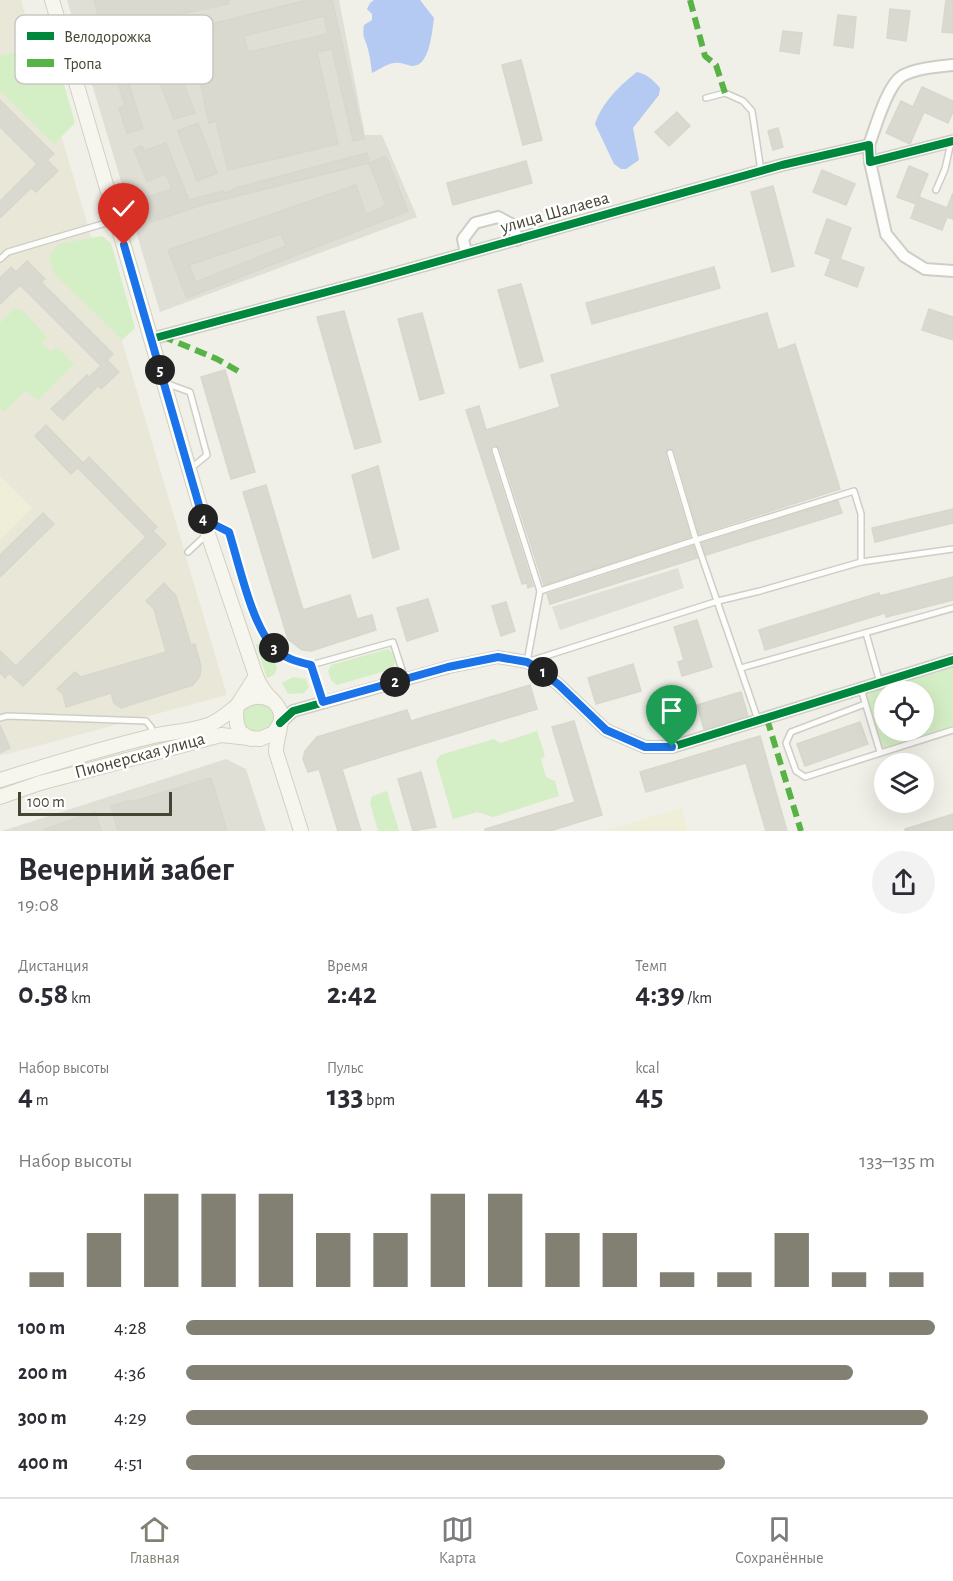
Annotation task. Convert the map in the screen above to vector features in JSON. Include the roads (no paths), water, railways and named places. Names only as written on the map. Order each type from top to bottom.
[{"type":"main road","points":[[52,0],[56,15]]},
{"type":"main road","points":[[77,84],[203,519],[256,676],[263,690],[276,703],[280,712],[276,752],[302,831]]},
{"type":"main road","points":[[256,676],[237,706],[237,724],[240,732],[248,738],[276,752]]},
{"type":"main road","points":[[237,706],[247,698],[255,696],[263,696],[276,703]]},
{"type":"main road","name":"Пионерская улица","points":[[0,781],[147,737],[206,726],[237,706]]},
{"type":"main road","points":[[248,738],[267,737],[274,733],[280,723]]},
{"type":"main road","name":"Пионерская улица","points":[[2,796],[40,783],[221,735],[248,738]]},
{"type":"street","points":[[953,65],[923,69],[900,77],[891,89],[869,145],[870,162],[886,234],[904,256],[925,269],[953,271]]},
{"type":"street","points":[[870,162],[952,141]]},
{"type":"street","name":"улица Шалаева","points":[[151,339],[761,171],[869,145]]},
{"type":"street","points":[[466,253],[463,239],[475,223],[498,217],[513,225],[517,240]]},
{"type":"street","points":[[280,723],[293,711],[448,667],[498,657],[527,662],[559,685],[606,730],[645,747],[672,747],[874,685]]},
{"type":"street","points":[[886,681],[953,660]]},
{"type":"street","points":[[276,703],[293,711]]},
{"type":"lane","points":[[706,98],[725,93],[743,100],[752,111],[761,171]]},
{"type":"lane","points":[[936,190],[945,169],[952,141]]},
{"type":"lane","points":[[945,169],[953,171]]},
{"type":"lane","points":[[0,259],[8,252],[117,220]]},
{"type":"lane","points":[[164,383],[190,392],[207,455],[189,470]]},
{"type":"lane","points":[[495,450],[540,591],[527,662],[718,601],[861,562],[953,549]]},
{"type":"lane","points":[[670,453],[696,540],[759,721]]},
{"type":"lane","points":[[540,591],[854,491],[861,514],[861,562]]},
{"type":"lane","points":[[203,519],[229,532],[259,628],[274,649],[288,658],[311,665],[393,642],[405,679]]},
{"type":"lane","points":[[188,552],[208,534]]},
{"type":"lane","points":[[741,668],[953,608]]},
{"type":"lane","points":[[866,633],[879,681]]},
{"type":"lane","points":[[311,665],[323,702]]},
{"type":"lane","points":[[861,689],[880,752]]},
{"type":"lane","points":[[865,704],[792,732],[786,743],[796,771],[805,777],[953,730]]},
{"type":"lane","points":[[0,718],[7,716],[146,720],[152,727],[147,737]]},
{"type":"lane","points":[[0,781],[2,796]]},
{"type":"water","points":[[374,0],[420,0],[434,18],[429,47],[423,61],[418,65],[394,63],[372,73],[363,33],[364,25],[372,20],[372,14],[367,9]]},
{"type":"water","points":[[637,72],[655,82],[660,88],[659,95],[633,128],[639,160],[626,169],[621,169],[614,164],[595,124],[612,95]]}]
